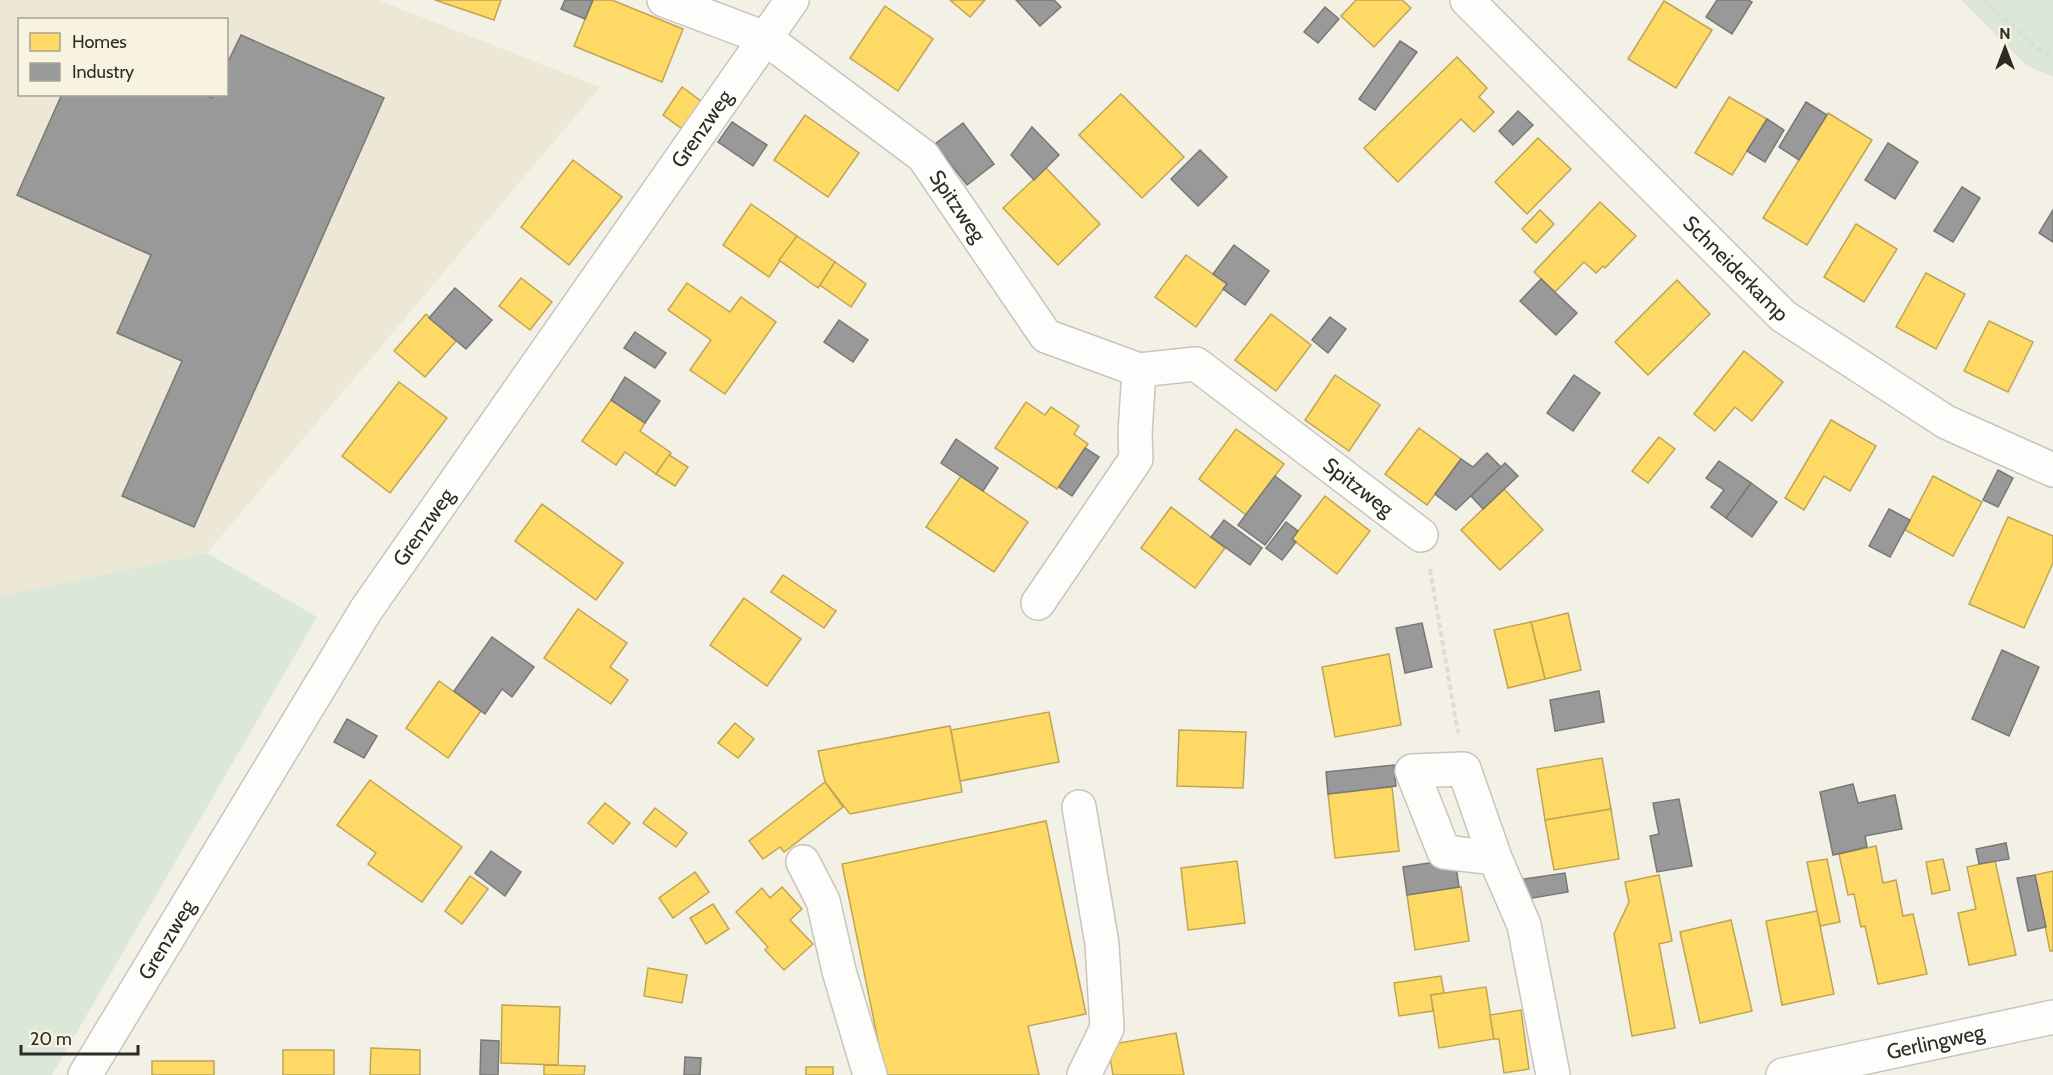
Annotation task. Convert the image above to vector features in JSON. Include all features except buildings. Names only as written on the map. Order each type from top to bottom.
[{"type":"street","name":"Spitzweg","points":[[664,0],[765,38],[923,156],[1046,336],[1139,370],[1196,364],[1421,535]]},
{"type":"street","name":"Grenzweg","points":[[85,1075],[366,609],[792,0]]},
{"type":"street","name":"Schneiderkamp","points":[[1467,0],[1783,316],[1946,422],[2053,470]]},
{"type":"street","points":[[1038,603],[1136,459],[1135,434],[1139,370]]},
{"type":"street","points":[[1495,858],[1444,852],[1412,771],[1464,769],[1495,858],[1524,926],[1553,1075]]},
{"type":"street","points":[[1079,807],[1102,944],[1107,1028],[1084,1075]]},
{"type":"street","points":[[803,862],[823,901],[839,971],[870,1075]]},
{"type":"street","name":"Gerlingweg","points":[[1783,1075],[2053,1017]]},
{"type":"path","points":[[1983,0],[2041,51],[2053,56]]},
{"type":"path","points":[[1421,535],[1430,571],[1464,769]]},
{"type":"shaded area","points":[[0,0],[378,0],[600,87],[207,553],[0,596]]},
{"type":"green space","points":[[1961,0],[2053,0],[2053,77],[2027,66]]},
{"type":"green space","points":[[207,553],[317,617],[52,1075],[0,1075],[0,596]]}]
